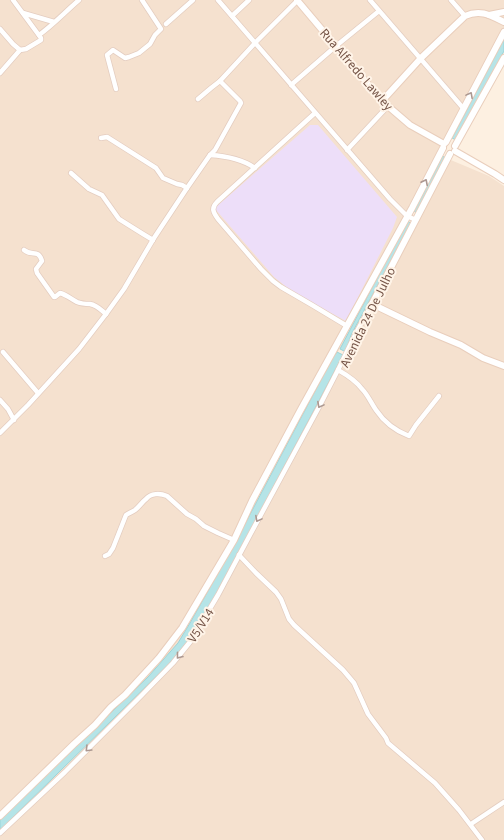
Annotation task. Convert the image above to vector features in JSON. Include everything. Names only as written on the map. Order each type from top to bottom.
[{"type":"street","points":[[0,73],[20,50],[26,49],[41,40],[39,35],[12,0]]},
{"type":"street","points":[[39,35],[79,0]]},
{"type":"street","points":[[116,89],[107,55],[113,50],[125,58],[139,53],[150,44],[160,29],[142,0]]},
{"type":"street","points":[[166,24],[193,0]]},
{"type":"street","points":[[218,0],[390,199],[407,216],[416,220]]},
{"type":"street","points":[[232,16],[250,0]]},
{"type":"street","points":[[198,99],[220,81],[298,0]]},
{"type":"street","name":"Rua Alfredo Lawley","points":[[298,0],[382,101],[410,125],[444,145]]},
{"type":"street","points":[[370,0],[463,108]]},
{"type":"street","points":[[451,0],[465,16]]},
{"type":"street","points":[[292,86],[336,46],[379,11]]},
{"type":"street","points":[[382,101],[420,58],[465,16],[476,12],[489,15],[504,22]]},
{"type":"street","points":[[489,15],[504,12]]},
{"type":"street","points":[[22,13],[54,22]]},
{"type":"street","points":[[0,29],[20,50]]},
{"type":"street","points":[[0,816],[125,695],[159,658],[182,628],[234,540],[252,501],[296,418],[407,216],[504,32]]},
{"type":"street","name":"Avenida 24 De Julho","points":[[439,396],[409,436],[400,432],[379,414],[359,385],[338,370],[416,220],[504,58]]},
{"type":"street","points":[[0,433],[14,420],[79,349],[106,314],[187,188],[222,139],[241,103],[220,81]]},
{"type":"street","points":[[347,150],[388,106]]},
{"type":"street","points":[[315,113],[217,202],[212,210],[273,282],[347,326]]},
{"type":"street","points":[[101,138],[107,137],[156,168],[164,178],[187,188]]},
{"type":"street","points":[[444,145],[452,142],[454,150],[504,180]]},
{"type":"street","points":[[444,145],[445,153],[454,150]]},
{"type":"street","points":[[210,155],[222,155],[235,158],[250,164],[255,168]]},
{"type":"street","points":[[71,173],[89,189],[102,195],[119,219],[153,240]]},
{"type":"street","points":[[24,250],[28,253],[39,255],[42,261],[36,269],[37,273],[54,297],[60,293],[67,295],[78,302],[96,306],[106,314]]},
{"type":"street","points":[[372,304],[461,345],[483,358],[504,366]]},
{"type":"street","points":[[3,352],[38,393]]},
{"type":"street","name":"V5/V14","points":[[0,833],[65,772],[173,663],[190,642],[218,595],[338,370]]},
{"type":"street","points":[[0,400],[8,409],[14,420]]},
{"type":"street","points":[[105,556],[109,554],[113,548],[126,515],[134,511],[145,499],[158,494],[167,496],[187,514],[211,530],[234,540]]},
{"type":"street","points":[[239,555],[276,592],[281,599],[289,619],[294,625],[343,670],[354,683],[368,714],[388,743],[435,783],[471,824],[482,840]]},
{"type":"street","points":[[471,824],[504,802]]},
{"type":"shaded area","points":[[0,0],[504,0],[504,39],[340,349],[332,359],[236,541],[178,643],[148,677],[0,820]]},
{"type":"shaded area","points":[[310,125],[318,125],[397,217],[393,228],[346,321],[294,293],[274,277],[216,210],[216,207]]},
{"type":"shaded area","points":[[446,158],[489,176],[504,186],[504,840],[0,840],[0,830],[169,664],[269,494],[346,352],[351,335]]},
{"type":"water","points":[[504,39],[504,51],[456,140],[452,138]]},
{"type":"water","points":[[442,156],[446,158],[418,213],[413,211]]},
{"type":"water","points":[[407,221],[411,223],[351,335],[346,352],[340,349]]},
{"type":"water","points":[[337,352],[343,355],[217,594],[191,637],[169,664],[0,830],[0,820],[148,677],[178,643],[236,541]]}]
